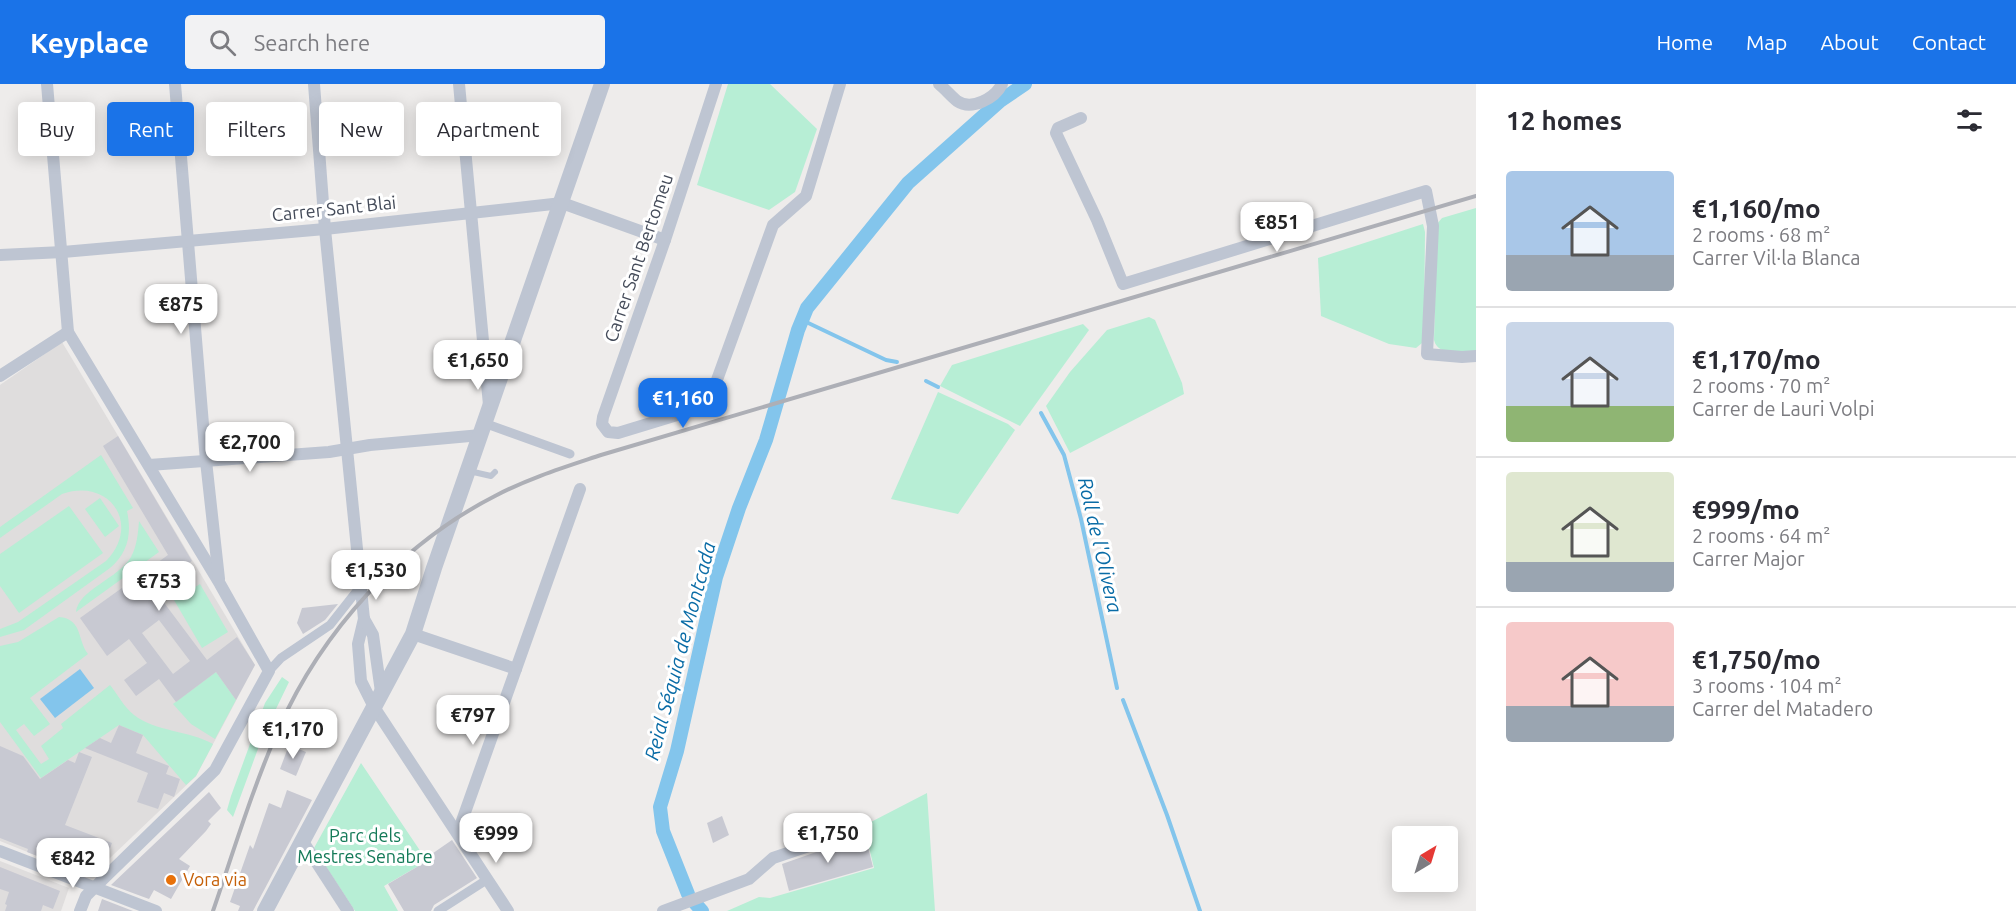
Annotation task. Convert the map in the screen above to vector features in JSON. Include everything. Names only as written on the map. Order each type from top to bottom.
[{"type":"street","points":[[47,84],[68,332],[220,584],[269,671]]},
{"type":"street","points":[[175,84],[206,460],[220,584]]},
{"type":"street","points":[[314,84],[325,229],[360,587],[364,619],[373,635],[378,700]]},
{"type":"street","points":[[459,84],[485,423]]},
{"type":"street","points":[[268,909],[332,783],[413,634],[603,84]]},
{"type":"street","name":"Carrer Sant Bertomeu","points":[[716,84],[665,240],[603,417],[604,429],[618,433],[706,406],[715,387],[773,225],[806,196],[840,84]]},
{"type":"street","points":[[939,84],[959,102],[967,104],[989,99],[998,93],[1002,84]]},
{"type":"street","points":[[1081,118],[1058,128],[1056,133],[1097,220],[1123,284],[1426,191],[1433,226],[1426,354],[1476,356]]},
{"type":"street","name":"Carrer Sant Blai","points":[[0,255],[63,252],[325,229],[562,203],[665,240]]},
{"type":"street","points":[[0,376],[68,332]]},
{"type":"street","points":[[149,465],[329,452],[485,423],[570,454]]},
{"type":"street","points":[[458,832],[580,489]]},
{"type":"street","points":[[80,911],[86,896],[95,886],[215,770],[269,671],[281,658],[330,625],[360,587]]},
{"type":"street","points":[[364,619],[358,644],[361,681],[378,700],[508,911]]},
{"type":"street","points":[[413,634],[516,669]]},
{"type":"street","points":[[663,911],[749,879],[773,858],[850,832],[862,822]]},
{"type":"street","points":[[302,840],[348,911]]},
{"type":"street","points":[[0,851],[156,911]]},
{"type":"street","points":[[438,911],[488,879]]},
{"type":"lane","points":[[468,470],[486,476],[491,476],[495,472]]},
{"type":"shaded area","points":[[62,342],[255,665],[196,776],[90,877],[0,841],[0,385]]},
{"type":"shaded area","points":[[0,861],[69,888],[61,911],[0,911]]},
{"type":"green space","points":[[728,84],[770,84],[817,129],[795,192],[769,210],[697,185]]},
{"type":"green space","points":[[1476,208],[1476,351],[1445,351],[1436,345],[1434,340],[1437,224],[1442,218]]},
{"type":"green space","points":[[1423,224],[1425,232],[1422,343],[1416,348],[1389,344],[1321,316],[1318,258]]},
{"type":"green space","points":[[1149,317],[1155,320],[1182,383],[1184,394],[1070,453],[1046,406],[1070,372],[1107,330]]},
{"type":"green space","points":[[1083,324],[1089,330],[1020,426],[940,386],[952,365]]},
{"type":"green space","points":[[938,392],[1008,424],[1015,430],[958,514],[891,499]]},
{"type":"green space","points":[[101,455],[133,508],[127,511],[129,535],[125,549],[110,568],[24,630],[0,637],[0,629],[18,622],[106,561],[116,547],[121,533],[120,519],[115,507],[106,498],[94,492],[79,490],[62,494],[0,538],[0,527]]},
{"type":"green space","points":[[100,498],[119,526],[105,537],[85,509]]},
{"type":"green space","points":[[69,506],[103,553],[19,613],[0,586],[0,554]]},
{"type":"green space","points":[[139,521],[159,552],[76,612],[78,604],[91,590],[118,571],[131,557],[138,535]]},
{"type":"green space","points":[[200,584],[228,632],[202,648],[174,600]]},
{"type":"green space","points":[[59,617],[67,619],[76,626],[88,654],[30,698],[50,724],[34,736],[24,724],[16,730],[41,764],[49,759],[41,746],[63,728],[61,724],[110,685],[127,708],[143,721],[213,744],[196,776],[186,785],[143,735],[119,725],[41,778],[0,722],[0,646],[18,642]]},
{"type":"green space","points":[[216,672],[236,700],[215,739],[191,724],[173,704]]},
{"type":"green space","points":[[282,677],[289,682],[262,738],[233,817],[227,810],[231,796],[265,703]]},
{"type":"green space","name":"Parc dels Mestres Senabre","points":[[361,763],[427,861],[384,886],[398,911],[355,911],[314,848]]},
{"type":"green space","points":[[927,793],[935,911],[727,911],[759,897],[770,898],[874,868],[866,835],[869,823]]},
{"type":"water","points":[[80,669],[94,688],[55,718],[40,699]]},
{"type":"building","points":[[118,436],[192,561],[153,588],[207,660],[237,637],[255,665],[236,700],[216,672],[176,702],[159,679],[136,696],[124,680],[147,663],[129,639],[107,656],[80,618],[168,555],[103,446]],"holes":[[[159,620],[190,661],[173,674],[142,633]]]},
{"type":"building","points":[[338,604],[325,620],[303,634],[297,623],[302,608]]},
{"type":"building","points":[[119,725],[143,735],[136,753],[169,766],[166,774],[180,779],[174,797],[164,793],[158,809],[137,802],[148,773],[85,748],[100,738],[111,743]]},
{"type":"building","points":[[289,745],[306,752],[296,776],[280,769]]},
{"type":"building","points":[[0,746],[23,756],[40,779],[68,760],[75,763],[79,752],[92,757],[65,825],[112,843],[105,862],[94,858],[88,876],[27,852],[28,849],[0,838]]},
{"type":"building","points":[[287,790],[312,800],[253,911],[238,911],[240,906],[230,902],[250,845],[253,849],[269,803],[281,808]]},
{"type":"building","points":[[209,792],[221,808],[208,821],[211,824],[206,831],[179,859],[190,866],[171,899],[154,890],[149,899],[111,885]]},
{"type":"building","points":[[722,816],[729,835],[713,843],[707,823]]},
{"type":"building","points":[[865,835],[873,867],[789,891],[782,864]]},
{"type":"building","points":[[452,840],[477,878],[434,905],[431,911],[404,911],[388,884],[427,861],[426,858]]},
{"type":"building","points":[[0,867],[60,891],[53,909],[43,905],[41,911],[5,911],[9,892],[0,889]]},
{"type":"building","points":[[102,899],[133,911],[98,911]]},
{"type":"waterway","name":"Reial Séquia de Montcada","points":[[688,894],[663,831],[660,807],[677,751],[716,577],[739,508],[766,440],[798,330],[807,308],[908,183],[1000,101],[1025,84]]},
{"type":"waterway","points":[[802,320],[886,360],[897,362]]},
{"type":"waterway","points":[[926,381],[938,387]]},
{"type":"waterway","name":"Roll de l'Olivera","points":[[1041,413],[1064,455],[1081,519],[1117,688]]},
{"type":"waterway","name":"Roll de l'Olivera","points":[[1123,700],[1167,815],[1200,911]]},
{"type":"waterway","name":"Reial Séquia de Montcada","points":[[695,903],[702,911]]},
{"type":"railway","points":[[213,911],[244,819],[279,728],[318,658],[341,625],[397,565],[460,516],[495,496],[534,478],[601,455],[1476,196]]},
{"type":"place","name":"Vora via","points":[[171,880]]}]
